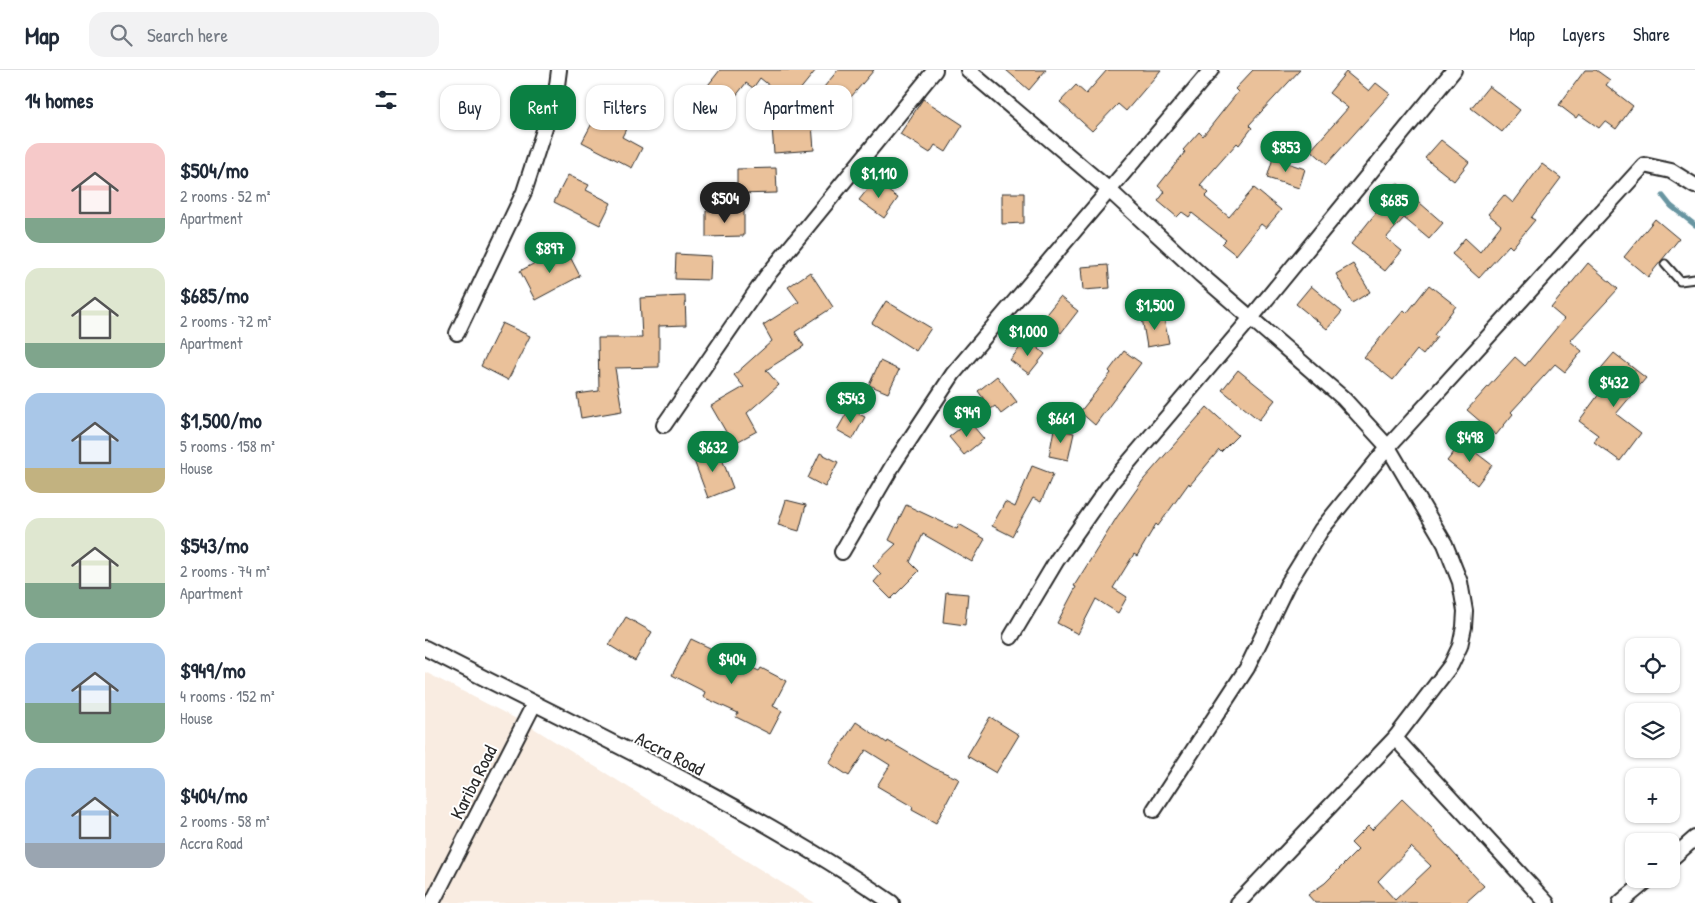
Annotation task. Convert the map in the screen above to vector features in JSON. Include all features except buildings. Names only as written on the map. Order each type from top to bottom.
[{"type":"street","points":[[457,333],[524,192],[556,93],[559,70]]},
{"type":"street","points":[[664,425],[766,277],[935,70]]},
{"type":"street","points":[[968,70],[1108,189],[1343,398],[1388,447],[1445,544],[1460,582],[1465,611],[1460,646],[1451,665],[1395,738],[1238,903]]},
{"type":"street","points":[[842,552],[893,465],[953,374],[1108,189],[1211,70]]},
{"type":"street","points":[[1011,638],[1057,560],[1111,483],[1251,318],[1454,70]]},
{"type":"street","points":[[1154,810],[1247,668],[1287,585],[1321,530],[1388,447],[1644,165],[1671,171],[1695,186]]},
{"type":"street","name":"Accra Road","points":[[425,648],[743,811],[824,859],[892,903]]},
{"type":"street","name":"Kariba Road","points":[[432,903],[534,704]]},
{"type":"street","points":[[1395,738],[1547,903]]},
{"type":"street","points":[[1680,851],[1695,838]]},
{"type":"street","points":[[1621,903],[1638,888]]},
{"type":"lane","points":[[1665,264],[1680,281],[1695,279]]},
{"type":"shaded area","points":[[425,672],[530,726],[814,903],[425,903]]},
{"type":"waterway","points":[[1663,196],[1671,206],[1695,225]]}]
